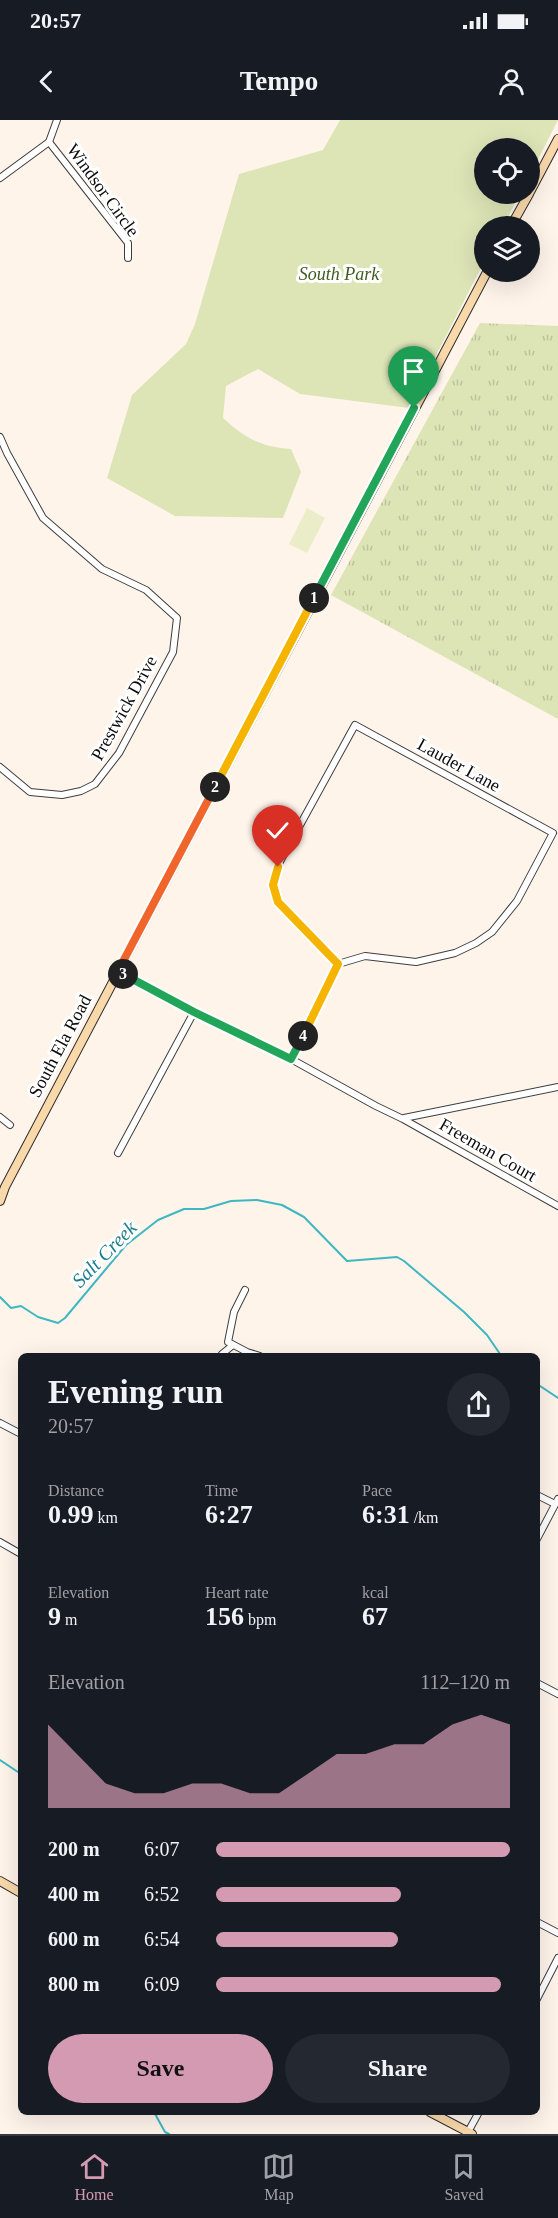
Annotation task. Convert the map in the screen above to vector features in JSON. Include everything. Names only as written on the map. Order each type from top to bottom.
[{"type":"main road","points":[[540,173],[558,139]]},
{"type":"main road","name":"South Ela Road","points":[[0,1201],[4,1187],[482,282]]},
{"type":"main road","points":[[0,1881],[18,1891]]},
{"type":"main road","points":[[436,2115],[470,2133]]},
{"type":"street","points":[[0,178],[49,142],[57,120]]},
{"type":"street","name":"Windsor Circle","points":[[49,142],[128,243],[128,258]]},
{"type":"street","name":"Prestwick Drive","points":[[0,436],[43,518],[102,569],[146,590],[177,618],[172,651],[119,753],[95,784],[81,791],[62,795],[30,792],[0,767]]},
{"type":"street","name":"Lauder Lane","points":[[355,725],[553,833],[517,902],[492,932],[476,944],[455,953],[416,962],[365,956],[338,964],[278,902],[273,885],[278,867],[355,725]]},
{"type":"street","points":[[291,1059],[338,964]]},
{"type":"street","name":"Freeman Court","points":[[118,971],[194,1012],[291,1059],[558,1206]]},
{"type":"street","points":[[118,1153],[194,1012]]},
{"type":"street","points":[[403,1119],[558,1087]]},
{"type":"street","points":[[0,1117],[10,1125]]},
{"type":"street","points":[[245,1290],[234,1312],[228,1342],[250,1353]]},
{"type":"street","points":[[223,1353],[233,1345]]},
{"type":"street","points":[[0,1423],[18,1432]]},
{"type":"street","points":[[540,1496],[557,1501],[540,1533]]},
{"type":"street","points":[[0,1542],[18,1552]]},
{"type":"street","points":[[540,1685],[558,1694]]},
{"type":"street","points":[[540,1924],[558,1933]]},
{"type":"street","points":[[540,1993],[558,1958]]},
{"type":"street","points":[[470,2133],[478,2115]]},
{"type":"green space","name":"South Park","points":[[340,120],[558,120],[540,155],[540,138],[474,138],[474,204],[515,204],[508,216],[474,216],[474,281],[409,408],[300,394],[258,369],[226,386],[223,418],[239,431],[262,444],[291,449],[301,472],[283,518],[175,516],[107,478],[132,395],[186,344],[195,324],[239,174],[323,150]]},
{"type":"green space","points":[[480,323],[558,326],[558,719],[331,595]]},
{"type":"green space","points":[[307,508],[325,518],[307,553],[289,544]]},
{"type":"waterway","name":"Salt Creek","points":[[0,1297],[11,1308],[21,1306],[38,1317],[58,1323],[65,1318],[126,1245],[158,1220],[184,1209],[204,1209],[231,1201],[257,1200],[282,1205],[304,1217],[347,1261],[397,1257],[404,1261],[464,1312],[487,1335],[499,1353]]},
{"type":"waterway","name":"Salt Creek","points":[[540,1386],[558,1398]]},
{"type":"waterway","points":[[0,1760],[18,1772]]},
{"type":"waterway","points":[[156,2115],[165,2132],[169,2134]]},
{"type":"route","points":[[278,867],[273,885],[278,902],[338,964],[291,1059],[194,1012],[118,971],[414,408]]}]
